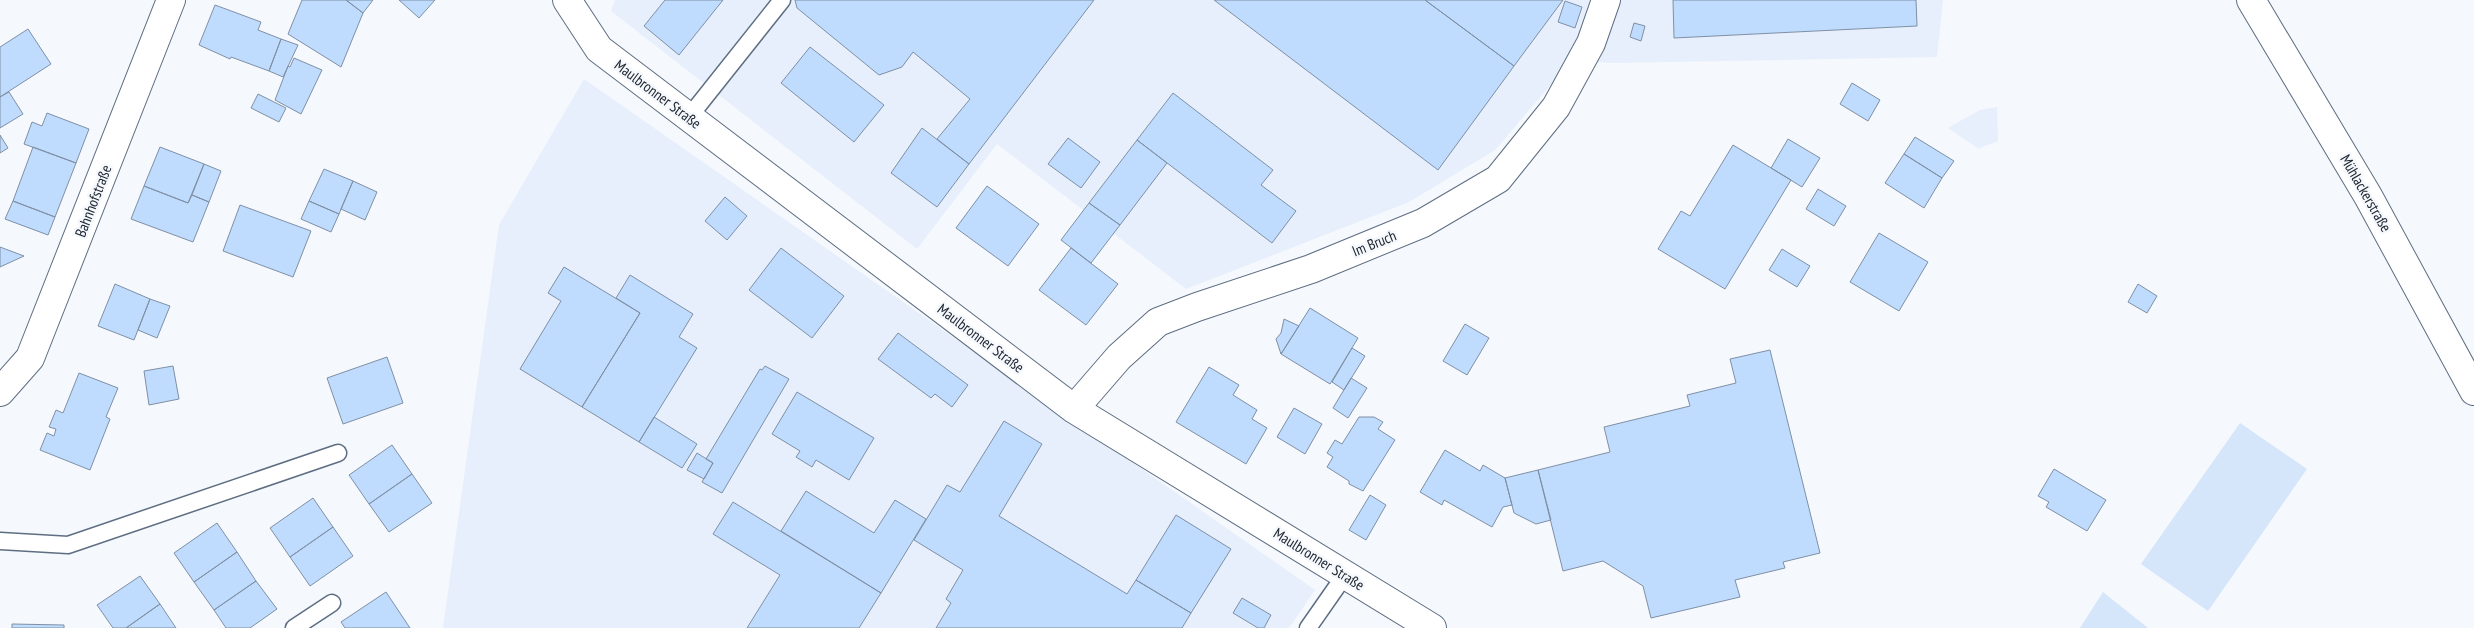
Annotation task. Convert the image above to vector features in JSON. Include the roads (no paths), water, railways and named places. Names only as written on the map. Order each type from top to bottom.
[{"type":"street","name":"Bahnhofstraße","points":[[0,392],[30,358],[171,0]]},
{"type":"street","name":"Maulbronner Straße","points":[[567,0],[599,49],[1074,409],[1432,628]]},
{"type":"street","name":"Im Bruch","points":[[1074,409],[1119,357],[1158,322],[1311,269],[1423,223],[1498,179],[1556,107],[1591,43],[1606,0]]},
{"type":"street","name":"Mühlackerstraße","points":[[2251,0],[2368,196],[2474,391]]},
{"type":"lane","points":[[689,118],[782,0]]},
{"type":"lane","points":[[0,541],[68,545],[338,453]]},
{"type":"lane","points":[[1308,628],[1345,574]]},
{"type":"lane","points":[[294,628],[332,603]]}]
